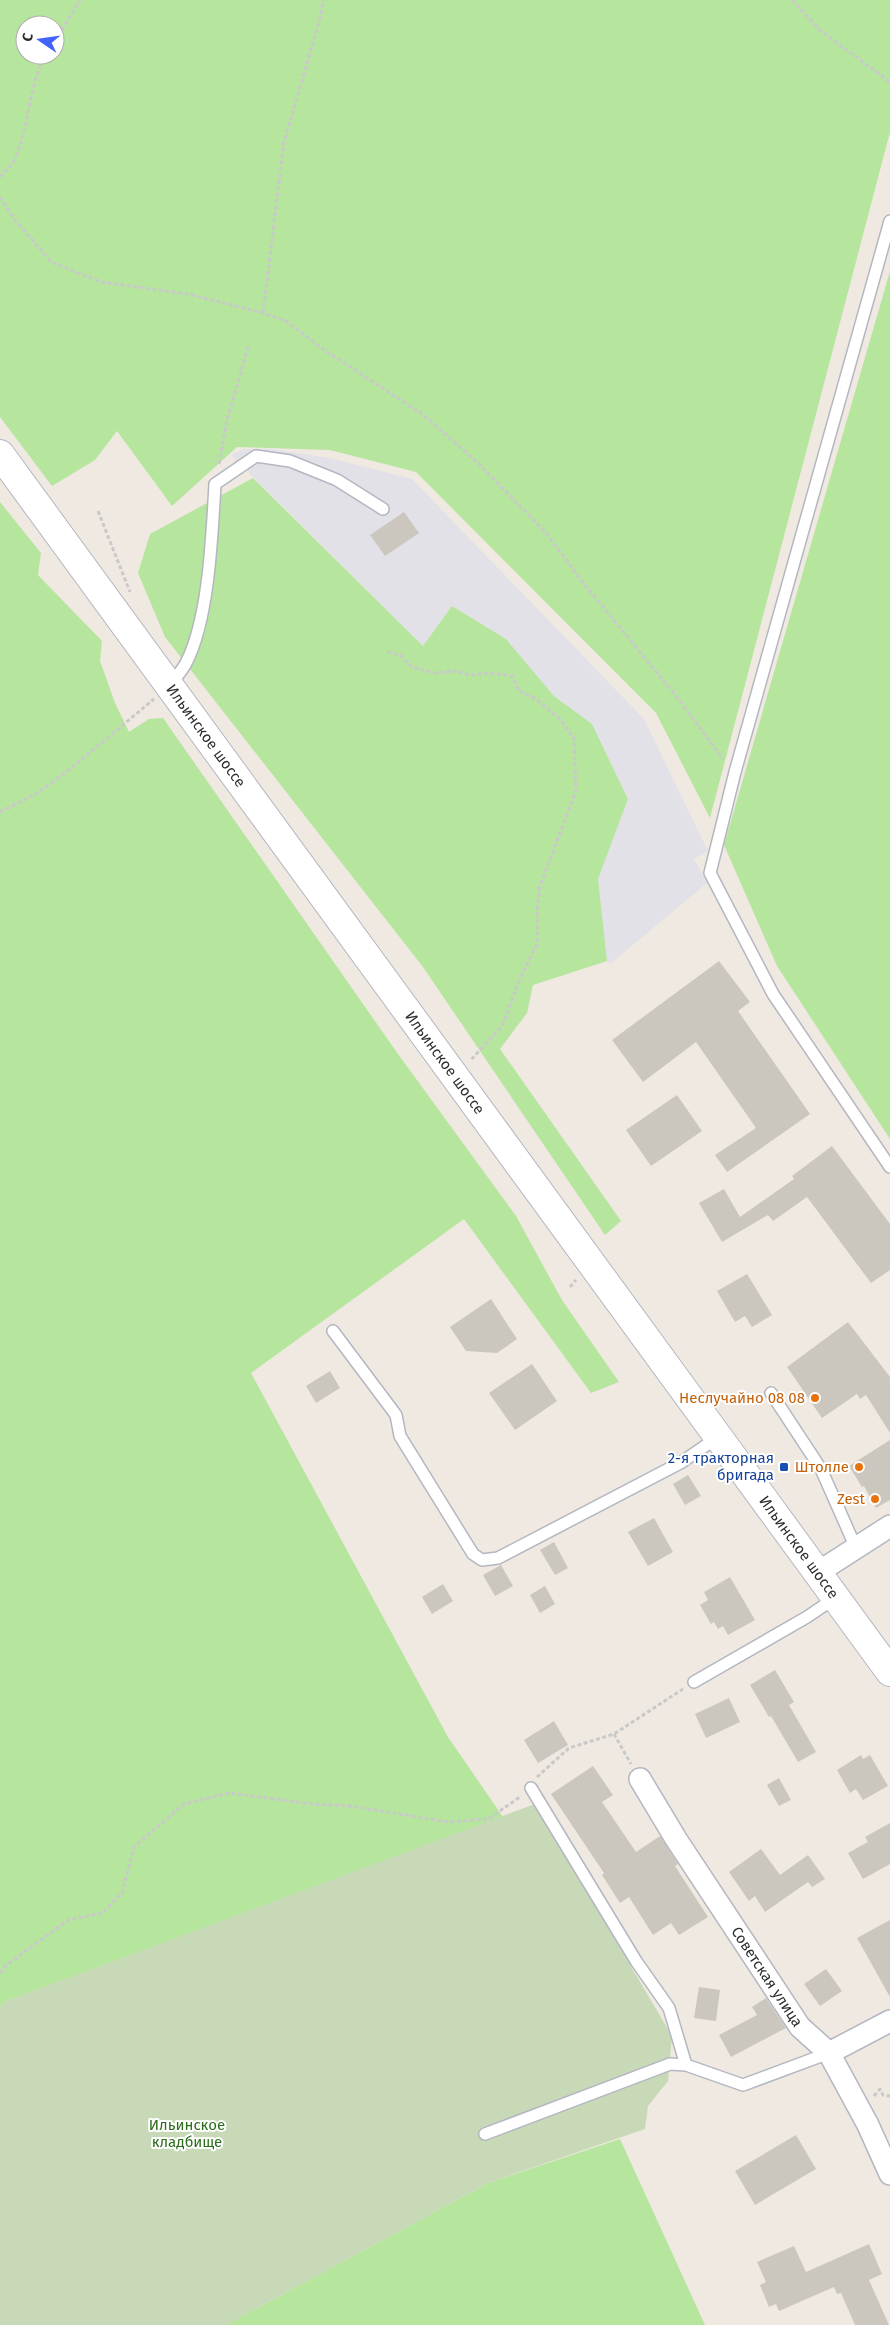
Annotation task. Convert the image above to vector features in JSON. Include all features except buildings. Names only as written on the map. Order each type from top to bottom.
[{"type":"main road","name":"Ильинское шоссе","points":[[0,454],[890,1672]]},
{"type":"street","points":[[817,1573],[890,1526]]},
{"type":"street","name":"Советская улица","points":[[640,1779],[676,1839],[800,2027],[829,2052],[868,2126],[890,2174]]},
{"type":"street","points":[[829,2052],[890,2021]]},
{"type":"lane","points":[[890,220],[735,772],[710,873],[773,994],[890,1167]]},
{"type":"lane","points":[[170,685],[186,664],[199,627],[211,542],[215,484],[256,456],[290,461],[337,480],[383,509]]},
{"type":"lane","points":[[333,1331],[396,1415],[400,1436],[473,1554],[482,1560],[498,1558],[682,1462],[718,1437]]},
{"type":"lane","points":[[771,1393],[821,1469],[856,1548]]},
{"type":"lane","points":[[694,1682],[807,1617],[836,1598]]},
{"type":"lane","points":[[531,1788],[636,1961],[669,2008],[686,2065]]},
{"type":"lane","points":[[486,2134],[670,2064],[686,2065],[743,2085],[829,2052]]},
{"type":"path","points":[[65,25],[80,0]]},
{"type":"path","points":[[263,313],[284,142],[320,19],[323,0]]},
{"type":"path","points":[[792,0],[820,30],[890,82]]},
{"type":"path","points":[[0,176],[14,160],[28,120],[41,65]]},
{"type":"path","points":[[0,198],[14,220],[51,262],[101,282],[188,294],[263,313],[286,322],[323,349],[425,416],[480,465],[547,534],[581,580],[735,772]]},
{"type":"path","points":[[215,484],[227,420],[249,344]]},
{"type":"path","points":[[98,511],[133,599]]},
{"type":"path","points":[[387,652],[400,655],[412,667],[434,673],[456,671],[470,674],[490,673],[512,676],[519,691],[536,699],[559,718],[574,738],[576,791],[540,886],[537,910],[537,944],[519,980],[502,1026],[485,1042],[465,1067],[459,1081]]},
{"type":"path","points":[[0,812],[36,794],[69,770],[170,685]]},
{"type":"path","points":[[0,1973],[4,1967],[68,1920],[102,1913],[122,1893],[134,1847],[184,1804],[229,1793],[312,1804],[350,1806],[448,1822],[488,1819],[507,1808],[531,1788],[538,1775],[569,1748],[614,1734],[694,1682]]},
{"type":"path","points":[[614,1734],[640,1779]]},
{"type":"shaded area","points":[[244,449],[270,449],[330,458],[412,479],[644,719],[708,851],[694,859],[707,883],[610,964],[607,961],[598,879],[628,799],[592,724],[554,696],[506,639],[452,606],[423,646],[231,455]]},
{"type":"green space","points":[[0,0],[890,0],[890,132],[710,818],[656,713],[416,472],[330,450],[237,447],[172,506],[117,431],[95,460],[52,486],[0,417]]},
{"type":"green space","points":[[890,271],[890,1139],[777,966],[724,845]]},
{"type":"green space","points":[[253,478],[423,646],[452,606],[506,639],[554,696],[592,724],[628,799],[598,879],[607,961],[533,985],[527,1013],[500,1049],[621,1221],[605,1235],[423,967],[165,637],[138,573],[150,534]]},
{"type":"green space","points":[[0,502],[41,553],[38,575],[102,641],[100,661],[115,703],[129,732],[149,719],[163,718],[398,1054],[516,1216],[562,1300],[619,1382],[591,1393],[464,1219],[251,1373],[448,1737],[503,1817],[7,2001],[0,2007]]},
{"type":"green space","name":"Ильинское кладбище","points":[[535,1804],[672,2036],[668,2081],[648,2106],[645,2129],[488,2183],[226,2325],[0,2325],[0,2007],[7,2001]]},
{"type":"green space","points":[[620,2139],[705,2325],[226,2325],[488,2183]]},
{"type":"place","name":"Неслучайно 08 08","points":[[815,1398]]},
{"type":"place","name":"2-я тракторная бригада","points":[[784,1467]]},
{"type":"place","name":"Штолле","points":[[859,1467]]},
{"type":"place","name":"Zest","points":[[875,1499]]}]
